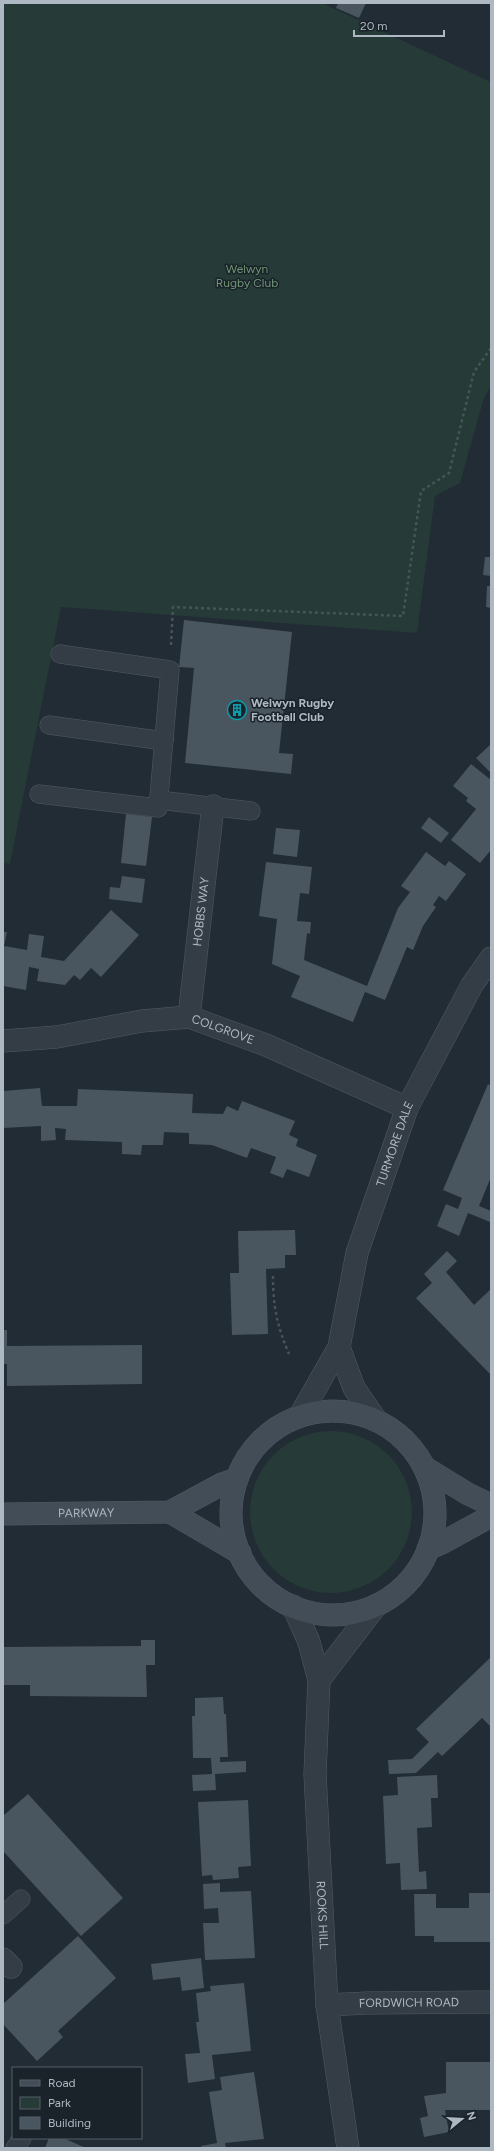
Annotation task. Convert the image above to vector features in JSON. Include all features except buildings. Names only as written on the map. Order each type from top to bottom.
[{"type":"street","name":"HOBBS WAY","points":[[188,1017],[213,806]]},
{"type":"street","name":"TURMORE DALE","points":[[301,1414],[339,1347],[357,1253],[407,1108],[472,985],[491,958]]},
{"type":"street","name":"COLGROVE","points":[[3,1042],[57,1037],[142,1022],[188,1017],[266,1045],[407,1108]]},
{"type":"street","points":[[339,1347],[354,1388],[376,1420]]},
{"type":"street","points":[[319,1680],[375,1607],[400,1590],[420,1568],[432,1540],[435,1510],[430,1481],[424,1467],[416,1454],[398,1435],[376,1420],[352,1413],[328,1411],[301,1414],[274,1430],[250,1453],[237,1479],[231,1509],[235,1543],[251,1574],[276,1598],[293,1606],[322,1613],[342,1615],[375,1607]]},
{"type":"street","points":[[424,1467],[468,1494],[491,1505]]},
{"type":"street","name":"PARKWAY","points":[[3,1514],[170,1512],[222,1484],[237,1479]]},
{"type":"street","points":[[170,1512],[240,1553]]},
{"type":"street","points":[[428,1549],[491,1516]]},
{"type":"street","name":"ROOKS HILL","points":[[293,1606],[309,1642],[319,1680],[315,1774],[328,2005],[348,2148]]},
{"type":"street","name":"FORDWICH ROAD","points":[[328,2005],[367,2003],[491,2002]]},
{"type":"lane","points":[[39,794],[158,808],[170,670],[60,654]]},
{"type":"lane","points":[[49,725],[164,741]]},
{"type":"lane","points":[[159,800],[251,811]]},
{"type":"lane","points":[[3,1915],[21,1899]]},
{"type":"lane","points":[[15,2148],[21,2139]]},
{"type":"path","points":[[170,670],[173,607],[403,616],[421,491],[449,473],[474,372],[491,348]]},
{"type":"path","points":[[273,1276],[275,1314],[279,1330],[289,1354]]},
{"type":"green space","name":"Welwyn Rugby Club","points":[[3,3],[322,3],[491,82],[491,386],[484,398],[460,483],[435,496],[417,633],[61,607],[10,864],[3,863]]},
{"type":"green space","points":[[323,1431],[339,1431],[355,1434],[369,1440],[389,1454],[399,1467],[409,1488],[412,1512],[409,1536],[399,1557],[389,1570],[376,1580],[355,1590],[339,1593],[323,1593],[307,1590],[293,1584],[279,1575],[268,1564],[259,1550],[253,1536],[250,1520],[250,1504],[253,1488],[259,1474],[268,1460],[279,1449],[293,1440],[307,1434]]},
{"type":"place","name":"Welwyn Rugby Football Club","points":[[237,710]]}]
